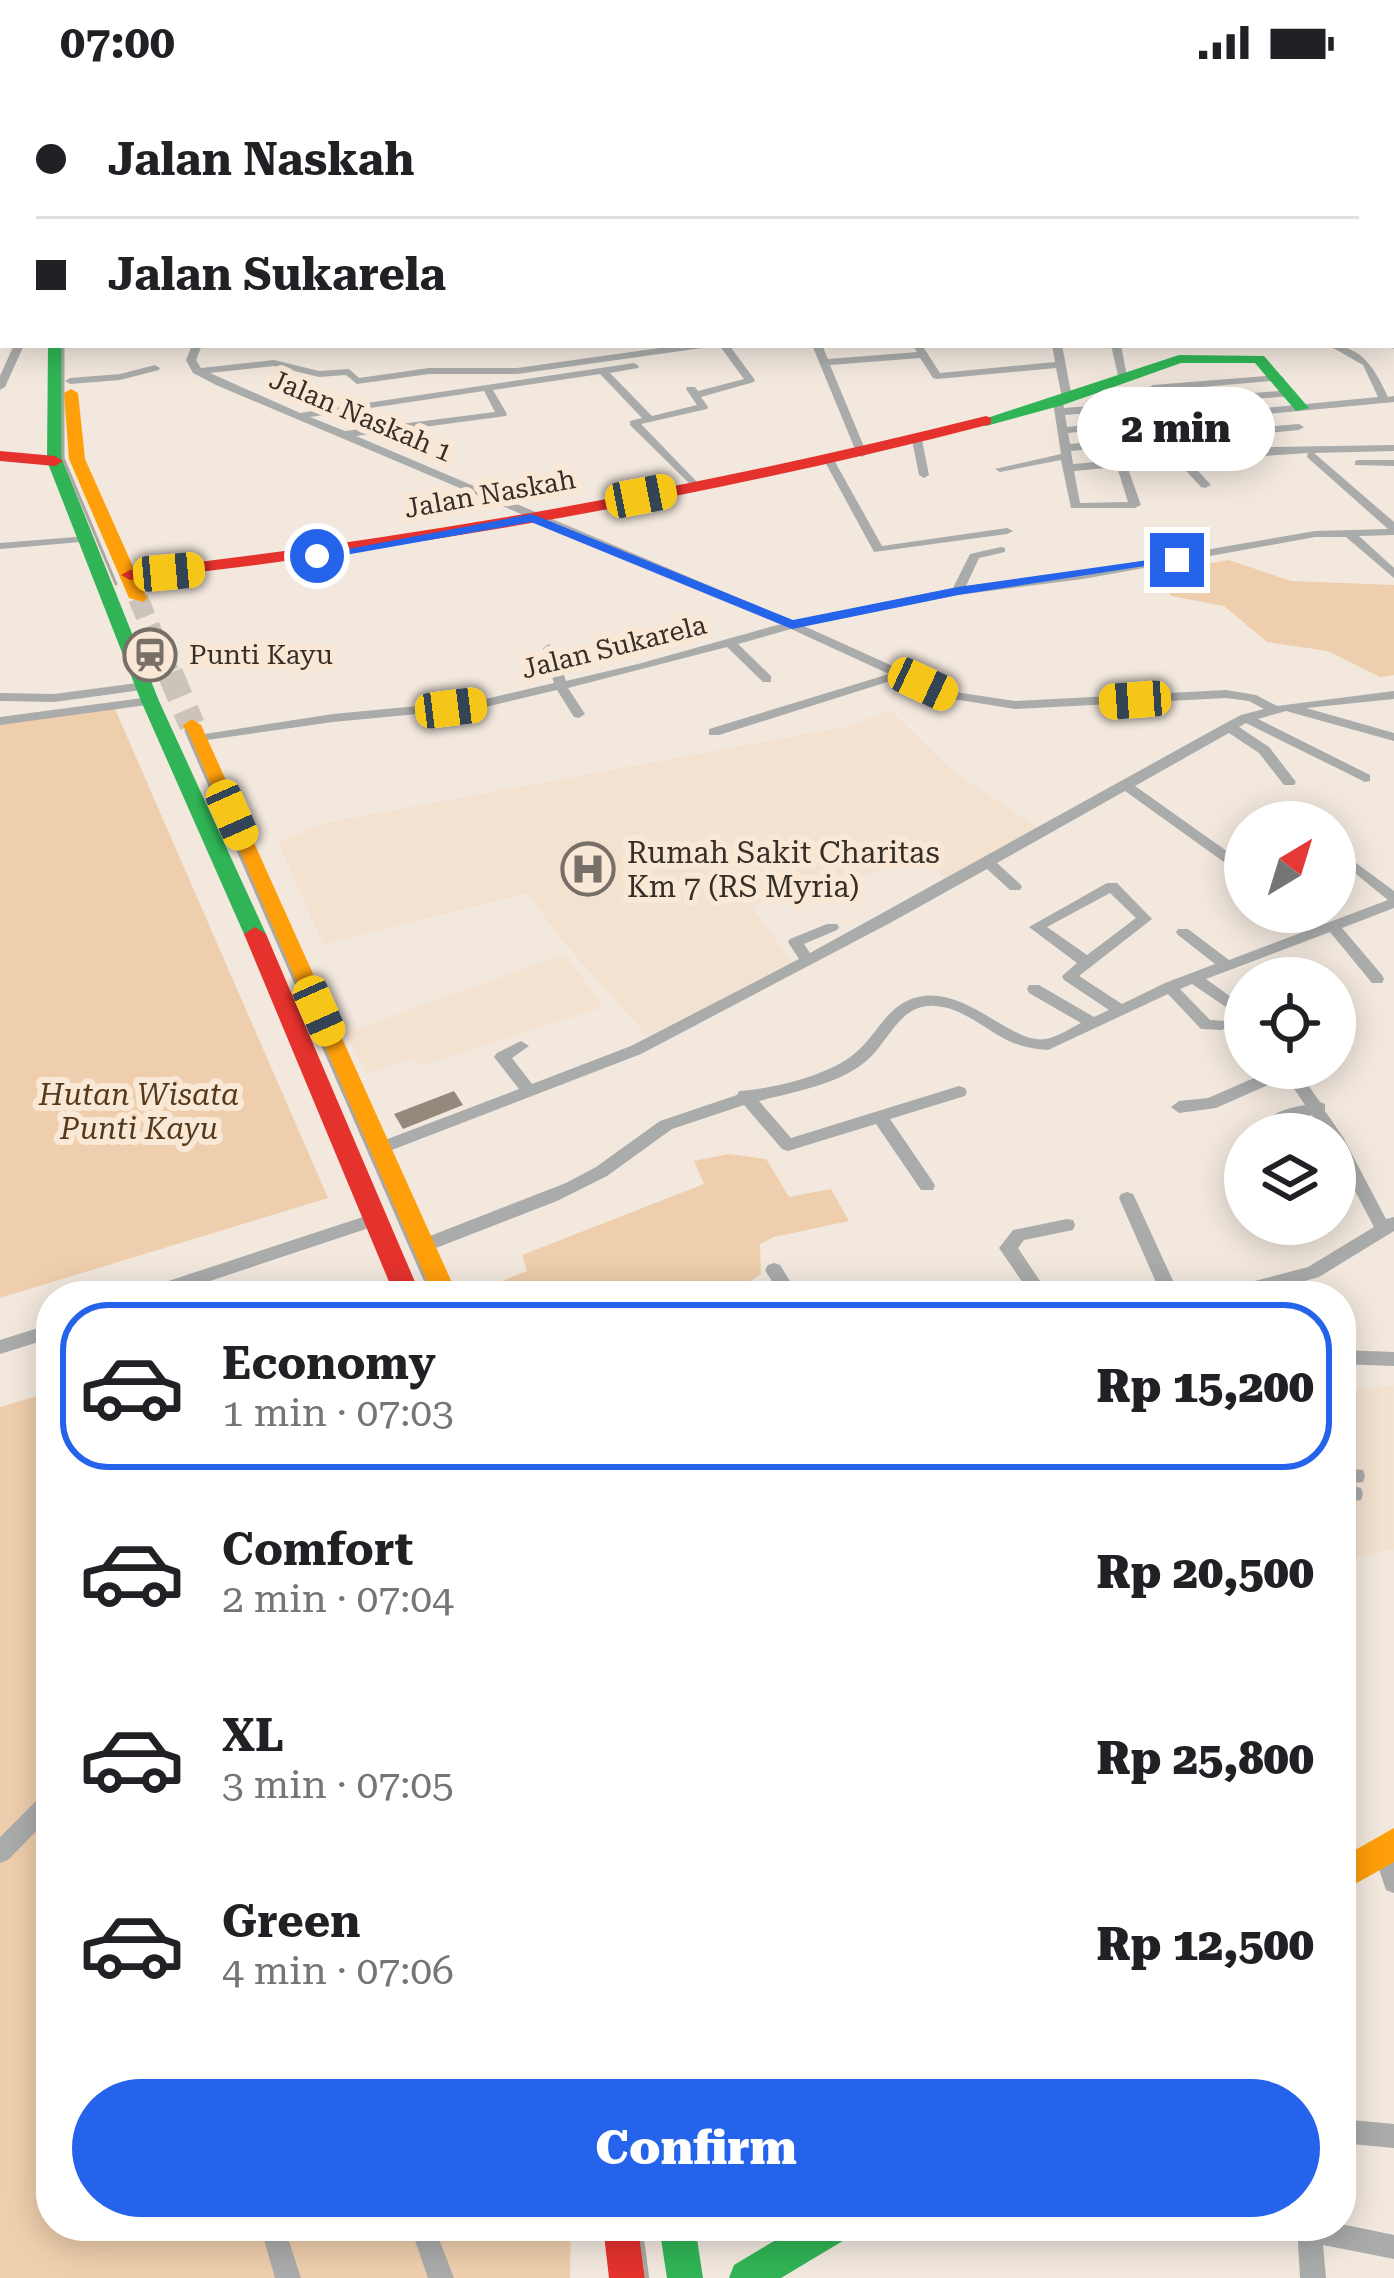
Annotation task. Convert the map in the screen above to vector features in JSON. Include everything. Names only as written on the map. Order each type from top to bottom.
[{"type":"main road","points":[[55,348],[56,461],[147,694],[249,919],[401,1281]]},
{"type":"main road","points":[[70,381],[73,348]]},
{"type":"main road","name":"Jalan Naskah","points":[[70,381],[77,459],[134,586],[532,518],[862,454],[1061,404],[1140,380],[1179,359],[1254,358],[1265,362],[1293,401]]},
{"type":"main road","points":[[0,456],[56,461]]},
{"type":"main road","points":[[195,732],[438,1281]]},
{"type":"main road","points":[[1356,1867],[1389,1847]]},
{"type":"main road","points":[[623,2241],[627,2278]]},
{"type":"main road","points":[[679,2241],[685,2278]]},
{"type":"main road","points":[[747,2278],[807,2241]]},
{"type":"street","points":[[538,84],[567,84]]},
{"type":"street","points":[[196,348],[191,360],[197,371],[280,363],[319,374],[349,372],[357,381],[429,371],[517,371],[655,348]]},
{"type":"street","points":[[695,486],[634,424],[702,407],[693,392],[750,380],[726,348]]},
{"type":"street","points":[[818,348],[862,454]]},
{"type":"street","points":[[1057,348],[1075,506],[1135,505],[1138,502],[1120,464]]},
{"type":"street","points":[[1118,348],[1206,455]]},
{"type":"street","points":[[1339,348],[1367,363],[1389,399]]},
{"type":"street","points":[[0,354],[18,349]]},
{"type":"street","points":[[2,378],[18,349]]},
{"type":"street","points":[[825,362],[919,350],[937,376],[1059,365]]},
{"type":"street","points":[[300,415],[489,391],[634,366]]},
{"type":"street","points":[[70,381],[120,377],[155,368]]},
{"type":"street","name":"Jalan Naskah 1","points":[[197,371],[945,694],[991,704],[1226,694],[1394,732]]},
{"type":"street","points":[[603,371],[650,419]]},
{"type":"street","points":[[346,434],[501,415],[489,391]]},
{"type":"street","points":[[1061,404],[1389,399]]},
{"type":"street","points":[[1064,430],[1293,401]]},
{"type":"street","points":[[1000,469],[1190,436],[1293,401]]},
{"type":"street","points":[[917,440],[924,476]]},
{"type":"street","points":[[1067,457],[1120,464],[1206,455],[1245,458],[1394,448]]},
{"type":"street","points":[[1311,455],[1394,530]]},
{"type":"street","points":[[1181,458],[1205,485]]},
{"type":"street","points":[[829,460],[878,550],[1007,531]]},
{"type":"street","points":[[1359,463],[1394,463]]},
{"type":"street","name":"Jalan Sukarela","points":[[195,732],[481,704],[792,625],[958,591],[1348,532],[1394,530]]},
{"type":"street","points":[[1348,532],[1394,574]]},
{"type":"street","points":[[0,546],[88,539]]},
{"type":"street","points":[[958,591],[974,556],[1001,550]]},
{"type":"street","points":[[729,642],[766,679]]},
{"type":"street","points":[[549,648],[561,686],[579,714]]},
{"type":"street","points":[[714,732],[901,674]]},
{"type":"street","points":[[0,697],[147,694]]},
{"type":"street","points":[[0,721],[147,694]]},
{"type":"street","points":[[378,1149],[636,1050],[808,961],[1246,718],[1279,707],[1394,695]]},
{"type":"street","points":[[1246,718],[1365,778]]},
{"type":"street","points":[[1229,727],[1264,750],[1289,782]]},
{"type":"street","points":[[1124,784],[1224,856]]},
{"type":"street","points":[[987,862],[1016,886]]},
{"type":"street","points":[[1356,866],[1394,901],[1356,917]]},
{"type":"street","points":[[1086,962],[1036,927],[1110,885],[1145,920],[1069,976],[1119,1009]]},
{"type":"street","points":[[808,961],[795,942],[832,927]]},
{"type":"street","points":[[1183,932],[1224,963]]},
{"type":"street","points":[[1249,957],[1316,933]]},
{"type":"street","points":[[1338,933],[1376,979]]},
{"type":"street","points":[[423,1246],[592,1177],[662,1126],[745,1095],[854,1064],[892,1019],[921,1000],[954,1005],[1042,1046],[1224,966]]},
{"type":"street","points":[[1195,979],[1224,1000]]},
{"type":"street","points":[[1170,987],[1206,1025],[1222,1025]]},
{"type":"street","points":[[1034,989],[1092,1023]]},
{"type":"street","points":[[520,1046],[502,1057],[530,1092]]},
{"type":"street","points":[[1180,1107],[1210,1104],[1243,1089]]},
{"type":"street","points":[[1304,1089],[1321,1113]]},
{"type":"street","points":[[745,1095],[785,1145],[959,1092]]},
{"type":"street","points":[[1294,1113],[1318,1108]]},
{"type":"street","points":[[880,1117],[927,1186]]},
{"type":"street","points":[[1302,1281],[1388,1225],[1356,1172]]},
{"type":"street","points":[[1126,1198],[1164,1281]]},
{"type":"street","points":[[189,1281],[374,1219]]},
{"type":"street","points":[[1031,1281],[1008,1248],[1019,1235],[1067,1226]]},
{"type":"street","points":[[774,1270],[781,1281]]},
{"type":"street","points":[[0,1347],[36,1335]]},
{"type":"street","points":[[1356,1358],[1394,1359]]},
{"type":"street","points":[[0,1852],[36,1816]]},
{"type":"street","points":[[1389,1847],[1394,1882]]},
{"type":"street","points":[[1356,2133],[1394,2136]]},
{"type":"street","points":[[1356,2238],[1394,2246]]},
{"type":"street","points":[[276,2241],[287,2278]]},
{"type":"street","points":[[427,2241],[441,2278]]},
{"type":"street","points":[[1310,2241],[1313,2278]]},
{"type":"shaded area","name":"Rumah Sakit Charitas Km 7 (RS Myria)","points":[[890,710],[951,770],[1037,827],[947,880],[926,858],[751,905],[792,963],[647,1036],[560,938],[528,893],[323,945],[278,842],[324,823],[850,726]]},
{"type":"shaded area","points":[[565,954],[603,1007],[420,1066],[413,1059],[366,1073],[345,1033]]},
{"type":"shaded area","points":[[1394,1385],[1394,1549],[1356,1557],[1356,1390]]},
{"type":"green space","points":[[1229,560],[1291,581],[1394,585],[1394,675],[1380,677],[1328,651],[1267,642],[1224,606],[1171,596],[1155,573]]},
{"type":"green space","name":"Hutan Wisata Punti Kayu","points":[[115,709],[328,1198],[56,1281],[36,1281],[36,1287],[0,1298],[0,718]]},
{"type":"green space","points":[[729,1154],[766,1159],[789,1197],[831,1189],[849,1221],[760,1244],[761,1274],[751,1281],[504,1281],[527,1271],[522,1255],[704,1184],[694,1161]]},
{"type":"green space","points":[[36,1396],[36,2241],[571,2241],[570,2278],[0,2278],[0,1407]]},
{"type":"building","points":[[454,1091],[463,1105],[403,1129],[394,1114]]},
{"type":"tunnel","points":[[138,598],[171,676]]},
{"type":"tunnel","points":[[170,673],[192,725]]},
{"type":"tram line","points":[[63,348],[63,458],[116,584]]},
{"type":"tram line","points":[[186,731],[425,1281]]},
{"type":"tram line","points":[[642,2241],[647,2278]]},
{"type":"traffic: fast","points":[[55,348],[55,461],[150,701],[255,934]]},
{"type":"traffic: fast","points":[[986,421],[1058,402],[1179,359],[1259,359],[1301,408]]},
{"type":"traffic: fast","points":[[679,2241],[685,2278]]},
{"type":"traffic: fast","points":[[747,2278],[808,2241]]},
{"type":"traffic: slow","points":[[71,393],[77,459],[138,598]]},
{"type":"traffic: slow","points":[[192,725],[438,1281]]},
{"type":"traffic: slow","points":[[1356,1867],[1394,1844]]},
{"type":"traffic: jam","points":[[130,575],[346,549],[561,515],[775,472],[986,421]]},
{"type":"traffic: jam","points":[[0,456],[55,461]]},
{"type":"traffic: jam","points":[[255,934],[402,1281]]},
{"type":"traffic: jam","points":[[623,2241],[627,2278]]},
{"type":"place","name":"Punti Kayu","points":[[150,655]]},
{"type":"place","name":"Rumah Sakit Charitas Km 7 (RS Myria)","points":[[588,869]]},
{"type":"route","points":[[317,556],[532,518],[792,625],[908,599],[1177,560]]}]
